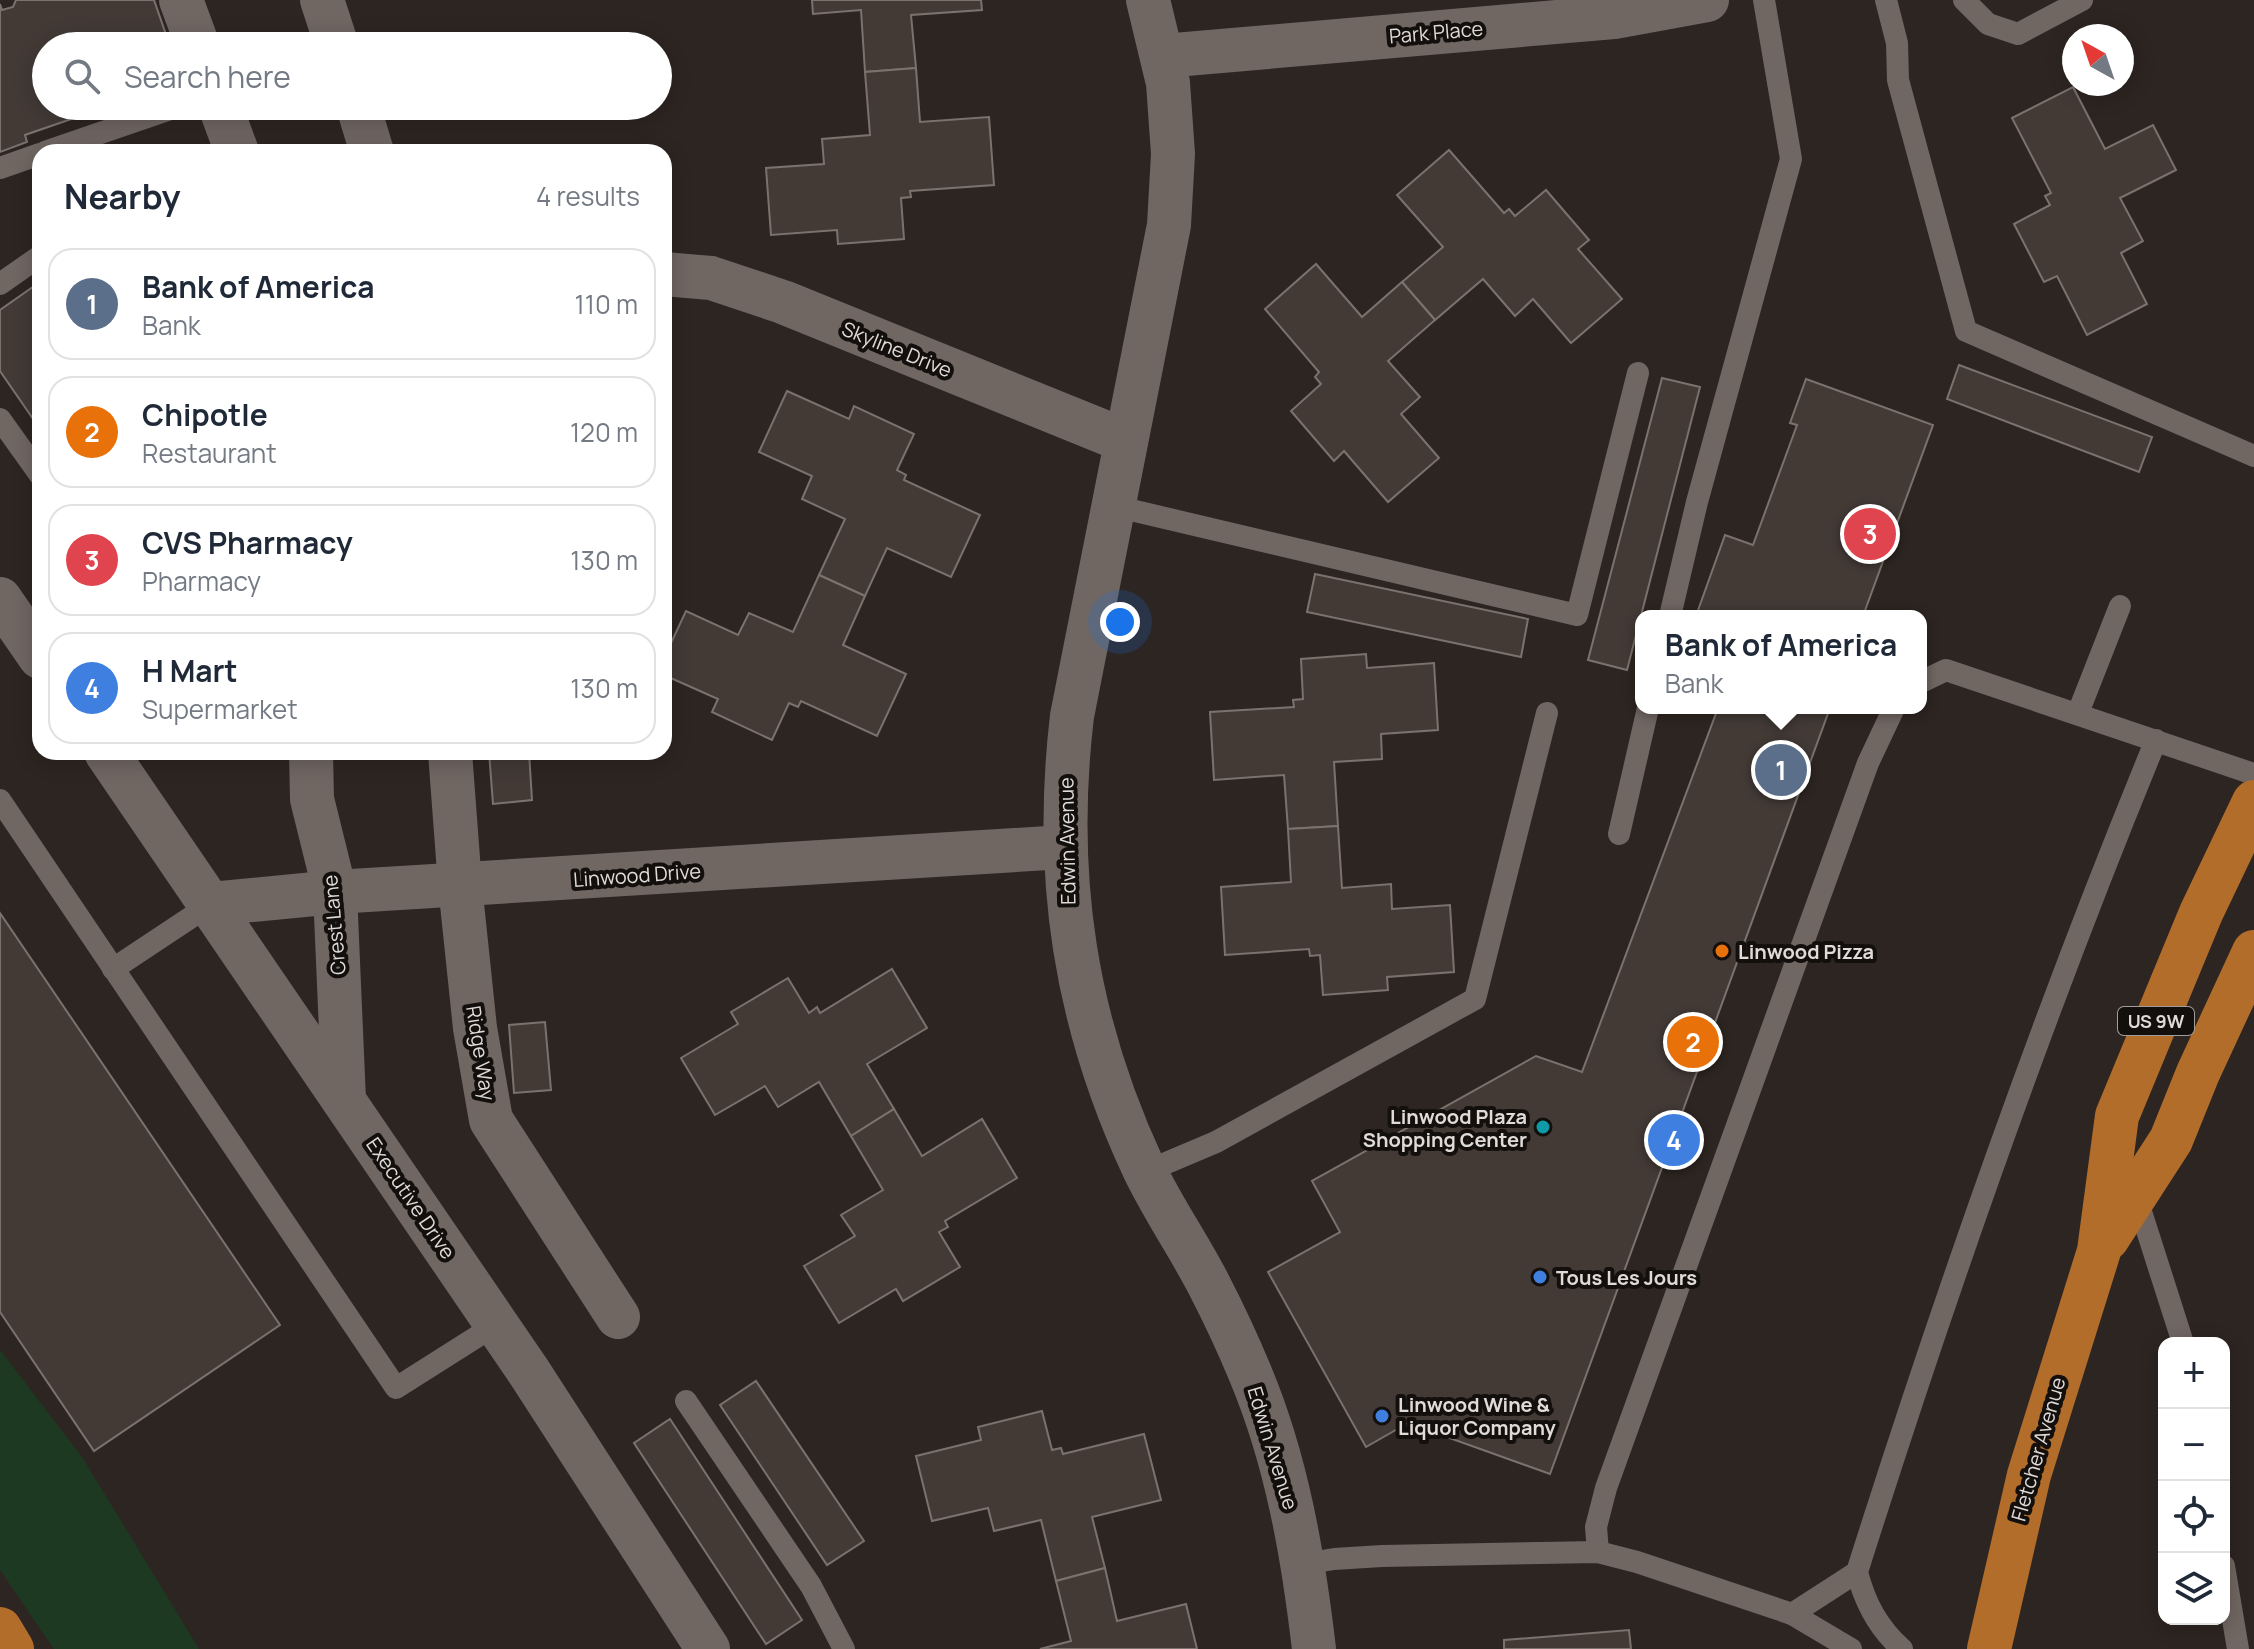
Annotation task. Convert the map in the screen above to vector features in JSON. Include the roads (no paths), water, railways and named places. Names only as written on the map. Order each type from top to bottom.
[{"type":"highway","name":"Fletcher Avenue","points":[[1989,1649],[2029,1475],[2099,1251],[2117,1116],[2195,926],[2254,802]]},
{"type":"highway","name":"Fletcher Avenue","points":[[2099,1251],[2171,1140],[2254,952]]},
{"type":"highway","points":[[0,1629],[12,1649]]},
{"type":"street","points":[[181,0],[193,32]]},
{"type":"street","points":[[322,0],[332,32]]},
{"type":"street","name":"Edwin Avenue","points":[[1148,0],[1168,83],[1173,154],[1169,225],[1072,716],[1066,767],[1064,847],[1069,915],[1086,1008],[1113,1098],[1145,1172],[1209,1285],[1251,1375],[1282,1468],[1304,1564],[1314,1649]]},
{"type":"street","name":"Park Place","points":[[1163,56],[1707,0]]},
{"type":"street","points":[[225,120],[234,144]]},
{"type":"street","points":[[362,120],[370,144]]},
{"type":"street","name":"Skyline Drive","points":[[672,275],[711,278],[783,302],[1126,441]]},
{"type":"street","points":[[0,599],[32,645]]},
{"type":"street","name":"Executive Drive","points":[[112,760],[497,1324],[708,1649]]},
{"type":"street","name":"Crest Lane","points":[[311,760],[312,799],[335,892],[344,1100]]},
{"type":"street","name":"Ridge Way","points":[[451,760],[475,1028],[491,1120],[618,1317]]},
{"type":"street","name":"Linwood Drive","points":[[211,904],[335,892],[1064,847]]},
{"type":"lane","points":[[1671,610],[1697,502],[1791,159],[1764,0]]},
{"type":"lane","points":[[1886,0],[1897,43],[1898,80],[1966,331],[2254,456]]},
{"type":"lane","points":[[1964,0],[1988,24],[2018,34],[2082,0]]},
{"type":"lane","points":[[68,144],[138,120]]},
{"type":"lane","points":[[0,168],[32,157]]},
{"type":"lane","points":[[0,284],[32,262]]},
{"type":"lane","points":[[1114,506],[1577,615],[1638,373]]},
{"type":"lane","points":[[0,419],[32,464]]},
{"type":"lane","points":[[2078,713],[2120,606]]},
{"type":"lane","points":[[1927,679],[1946,670],[2254,774]]},
{"type":"lane","points":[[1145,1172],[1216,1142],[1475,999],[1547,713]]},
{"type":"lane","points":[[1619,834],[1647,714]]},
{"type":"lane","points":[[1598,1552],[1596,1527],[1606,1488],[1868,763],[1891,714]]},
{"type":"lane","points":[[1902,1649],[1879,1624],[1869,1607],[1857,1572],[2016,1102],[2068,958],[2156,740]]},
{"type":"lane","points":[[0,800],[396,1388],[497,1324]]},
{"type":"lane","points":[[113,969],[211,904]]},
{"type":"lane","points":[[2135,1195],[2181,1337]]},
{"type":"lane","points":[[686,1401],[811,1586],[844,1649]]},
{"type":"lane","points":[[1304,1564],[1382,1556],[1598,1552],[1650,1566],[1792,1614],[1851,1649]]},
{"type":"lane","points":[[1792,1614],[1857,1572]]},
{"type":"lane","points":[[2230,1602],[2238,1649]]},
{"type":"place","name":"CVS Pharmacy","points":[[1870,534]]},
{"type":"place","name":"Bank of America","points":[[1781,770]]},
{"type":"place","name":"Linwood Pizza","points":[[1722,951]]},
{"type":"place","name":"Chipotle","points":[[1693,1042]]},
{"type":"place","name":"Linwood Plaza Shopping Center","points":[[1543,1127]]},
{"type":"place","name":"H Mart","points":[[1674,1140]]},
{"type":"place","name":"Tous Les Jours","points":[[1540,1277]]},
{"type":"place","name":"Linwood Wine & Liquor Company","points":[[1382,1416]]}]
